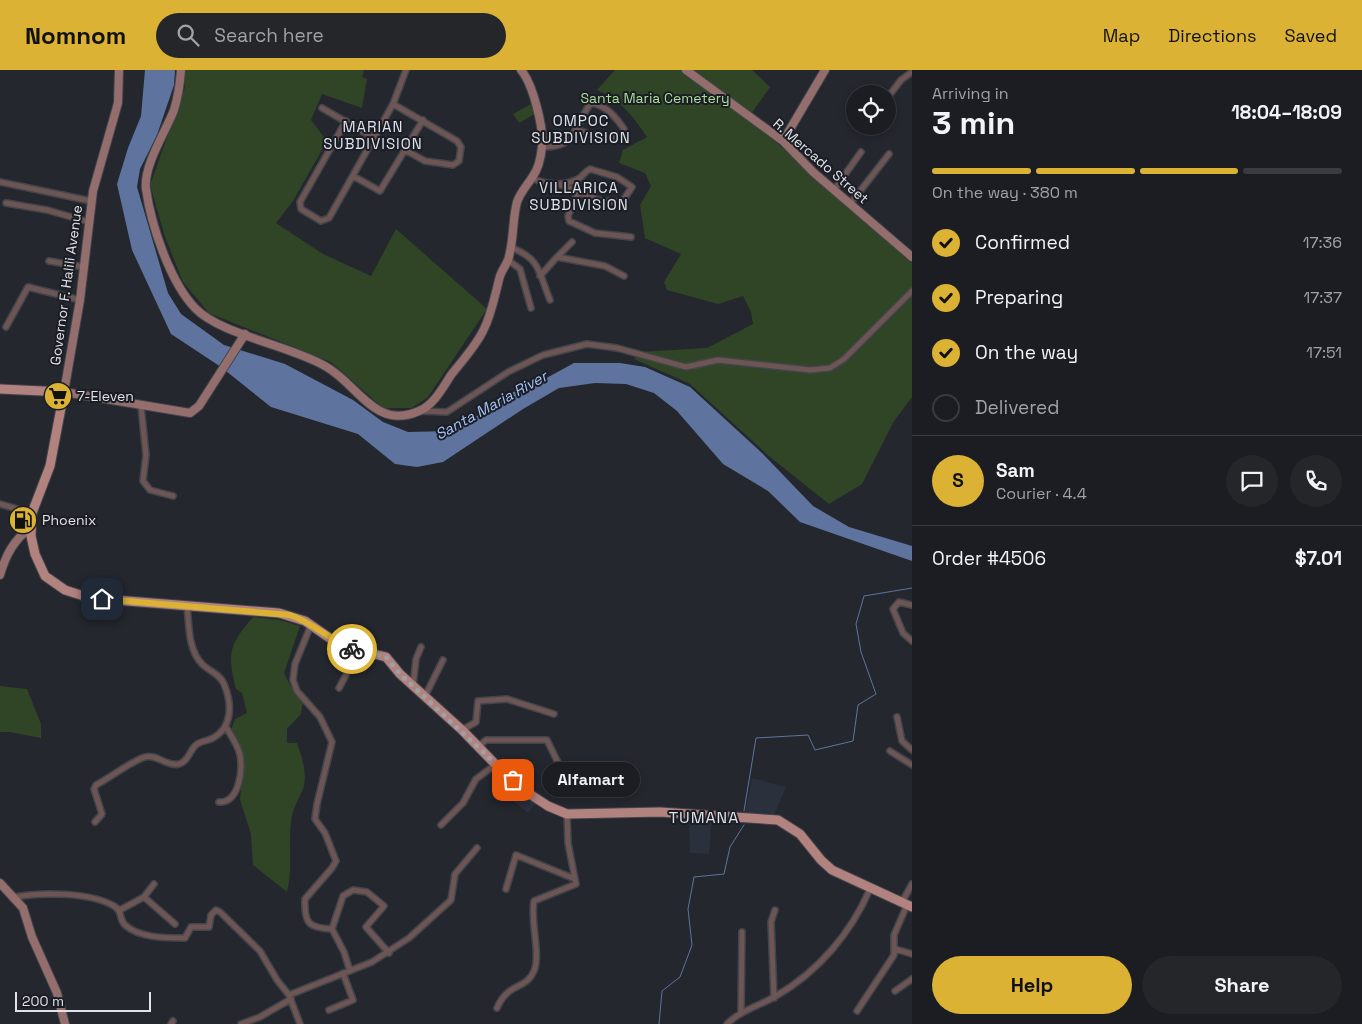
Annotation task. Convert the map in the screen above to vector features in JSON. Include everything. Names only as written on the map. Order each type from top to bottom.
[{"type":"main road","points":[[0,389],[64,392]]},
{"type":"main road","name":"Governor F. Halili Avenue","points":[[64,392],[50,466],[32,513],[31,527],[35,554],[45,576],[65,590],[90,598],[279,613],[298,618],[311,624],[334,641],[354,649],[386,657],[498,767],[525,791],[548,806],[567,814],[660,812],[778,820],[800,834],[821,860],[832,870],[907,905]]},
{"type":"street","name":"Governor F. Halili Avenue","points":[[64,392],[80,300],[92,201],[118,103],[119,70]]},
{"type":"street","points":[[181,70],[179,90],[173,112],[146,182],[150,209],[174,277],[190,302],[207,318],[242,338],[291,349],[325,366],[341,377],[374,409],[396,415],[419,411],[447,412],[508,372],[543,355],[587,344],[617,348],[686,367],[718,360],[810,370],[830,368],[844,359],[912,291]]},
{"type":"street","points":[[346,121],[300,206],[321,221],[327,220],[353,176],[393,104],[406,70]]},
{"type":"street","name":"R. Mercado Street","points":[[686,70],[783,141],[834,190],[912,257]]},
{"type":"street","points":[[783,141],[825,70]]},
{"type":"street","points":[[419,411],[430,404],[482,332],[493,305],[502,270],[508,260],[517,203],[524,185],[532,178],[538,167],[542,147],[542,130],[532,94],[523,71]]},
{"type":"street","points":[[896,86],[900,80],[912,72]]},
{"type":"street","points":[[542,147],[556,147],[571,138],[589,105],[593,103],[612,114],[624,129],[622,135],[606,139],[599,139],[576,129]]},
{"type":"street","points":[[393,104],[457,141],[461,147],[458,164],[438,164],[425,161],[406,150]]},
{"type":"street","points":[[322,108],[374,138]]},
{"type":"street","points":[[353,176],[380,191],[423,120]]},
{"type":"street","points":[[834,190],[861,152]]},
{"type":"street","points":[[850,204],[888,154]]},
{"type":"street","points":[[532,178],[543,183],[558,184],[601,202],[622,202],[632,187],[617,178],[590,169],[581,177],[558,184]]},
{"type":"street","points":[[0,182],[92,201]]},
{"type":"street","points":[[578,193],[568,216],[569,221],[595,233],[630,236]]},
{"type":"street","points":[[6,203],[47,210],[89,222]]},
{"type":"street","points":[[540,276],[572,242]]},
{"type":"street","points":[[510,247],[531,257],[550,300]]},
{"type":"street","points":[[557,257],[604,266],[624,276]]},
{"type":"street","points":[[508,260],[520,269],[531,308]]},
{"type":"street","points":[[49,261],[84,266]]},
{"type":"street","points":[[6,327],[28,287],[80,300]]},
{"type":"street","points":[[64,392],[190,413],[199,406],[242,338]]},
{"type":"street","points":[[141,406],[146,454],[143,481],[150,490],[173,496]]},
{"type":"street","points":[[0,504],[32,513]]},
{"type":"street","points":[[0,575],[5,556],[13,544],[31,527]]},
{"type":"street","points":[[912,605],[899,602],[893,609],[903,633],[912,641]]},
{"type":"street","points":[[95,822],[102,814],[94,789],[96,786],[143,758],[159,758],[172,764],[180,764],[186,760],[196,744],[218,735],[226,727],[230,717],[227,693],[219,677],[200,663],[193,651],[187,606]]},
{"type":"street","points":[[311,624],[301,654],[295,664],[293,680],[297,691],[320,717],[332,742],[315,819],[325,833],[336,860],[332,868],[307,897],[305,904],[310,926],[316,929],[332,930]]},
{"type":"street","points":[[414,686],[416,659],[421,646]]},
{"type":"street","points":[[339,688],[346,675],[354,649]]},
{"type":"street","points":[[425,696],[443,660]]},
{"type":"street","points":[[462,730],[476,722],[478,700],[506,699],[554,714]]},
{"type":"street","points":[[897,717],[902,741],[912,750]]},
{"type":"street","points":[[219,802],[227,803],[232,799],[238,786],[240,770],[240,755],[226,727]]},
{"type":"street","points":[[478,746],[486,740],[547,740],[564,775]]},
{"type":"street","points":[[890,751],[912,765]]},
{"type":"street","points":[[440,825],[463,804],[476,779],[498,767],[498,777],[503,793]]},
{"type":"street","points":[[567,814],[568,843],[575,882]]},
{"type":"street","points":[[241,1024],[260,1017],[290,997],[388,953],[409,938],[451,900],[456,874],[477,848]]},
{"type":"street","points":[[506,889],[516,855],[575,882]]},
{"type":"street","points":[[497,1008],[504,993],[527,980],[534,971],[532,913],[534,901],[575,882]]},
{"type":"street","points":[[0,883],[15,897],[23,908],[32,937],[57,993],[65,1024]]},
{"type":"street","points":[[120,910],[144,897],[154,884]]},
{"type":"street","points":[[857,1011],[892,959],[896,949],[894,935],[907,905],[912,884]]},
{"type":"street","points":[[726,1024],[741,1012],[774,998],[824,960],[862,908],[870,889]]},
{"type":"street","points":[[350,971],[344,952],[332,930],[344,896],[353,890],[367,892],[384,906],[366,927],[388,953]]},
{"type":"street","points":[[15,897],[31,894],[89,896],[104,901],[120,910]]},
{"type":"street","points":[[144,897],[175,924]]},
{"type":"street","points":[[120,910],[121,920],[129,928],[150,936],[170,938],[185,938],[191,928],[206,929],[209,927],[212,912],[220,912],[255,944],[290,997],[300,1024]]},
{"type":"street","points":[[774,998],[771,922],[775,910]]},
{"type":"street","points":[[741,1012],[742,932]]},
{"type":"street","points":[[896,949],[912,954]]},
{"type":"street","points":[[329,1010],[353,1000],[343,973]]},
{"type":"street","points":[[895,991],[912,979]]},
{"type":"shaded area","points":[[752,778],[786,787],[773,817],[745,814]]},
{"type":"shaded area","points":[[519,791],[537,802],[528,813],[513,801]]},
{"type":"shaded area","points":[[689,818],[712,820],[709,854],[690,853]]},
{"type":"green space","points":[[183,70],[364,70],[362,77],[367,79],[362,108],[322,94],[311,120],[327,141],[293,201],[276,223],[323,254],[371,276],[396,229],[487,309],[428,397],[412,408],[383,408],[331,362],[209,313],[183,282],[165,237],[150,185],[185,87]]},
{"type":"green space","name":"Santa Maria Cemetery","points":[[615,70],[752,70],[770,87],[747,120],[777,143],[912,263],[912,397],[894,421],[862,484],[829,504],[770,457],[690,384],[634,359],[638,352],[707,348],[753,324],[751,312],[743,296],[718,304],[667,290],[664,282],[681,254],[645,238],[640,205],[651,186],[645,173],[619,163],[623,150],[647,137],[626,109],[597,90]]},
{"type":"green space","points":[[531,104],[536,113],[519,123],[513,114]]},
{"type":"green space","points":[[253,617],[279,620],[300,626],[284,673],[290,685],[303,700],[301,714],[287,729],[287,743],[297,743],[305,772],[303,789],[292,817],[290,831],[290,874],[287,892],[253,865],[251,834],[240,800],[243,771],[242,749],[231,730],[235,719],[247,713],[242,693],[236,689],[231,666],[232,650],[239,635]]},
{"type":"green space","points":[[0,686],[27,689],[41,724],[41,738],[0,732]]},
{"type":"water","name":"Santa Maria River","points":[[145,70],[175,70],[174,85],[157,135],[140,169],[137,187],[168,293],[181,314],[224,345],[285,364],[353,400],[383,422],[408,432],[449,431],[471,421],[501,396],[530,387],[574,363],[620,363],[645,367],[690,387],[762,453],[813,506],[849,527],[912,546],[912,561],[800,522],[768,491],[723,464],[677,411],[654,393],[626,384],[595,383],[559,388],[523,409],[443,462],[417,467],[395,464],[358,434],[271,407],[221,367],[171,334],[132,250],[117,184],[128,148],[141,116]]},
{"type":"waterway","points":[[744,811],[756,738],[808,735],[815,750],[853,741],[858,705],[876,694],[861,652],[856,624],[864,596],[912,588]]},
{"type":"waterway","points":[[659,1024],[662,991],[680,977],[692,945],[688,909],[694,877],[724,874],[730,847],[744,825]]},
{"type":"way so far","points":[[352,649],[381,655],[390,660],[400,674],[462,730],[513,780]]},
{"type":"place","name":"7-Eleven","points":[[58,396]]},
{"type":"place","name":"Phoenix","points":[[23,520]]},
{"type":"place","name":"Alfamart","points":[[513,780]]},
{"type":"district","name":"OMPOC SUBDIVISION","points":[[581,128]]},
{"type":"district","name":"MARIAN SUBDIVISION","points":[[373,134]]},
{"type":"district","name":"VILLARICA SUBDIVISION","points":[[579,196]]},
{"type":"district","name":"TUMANA","points":[[704,817]]},
{"type":"route","points":[[102,599],[290,615],[311,624],[325,636],[352,649]]}]
